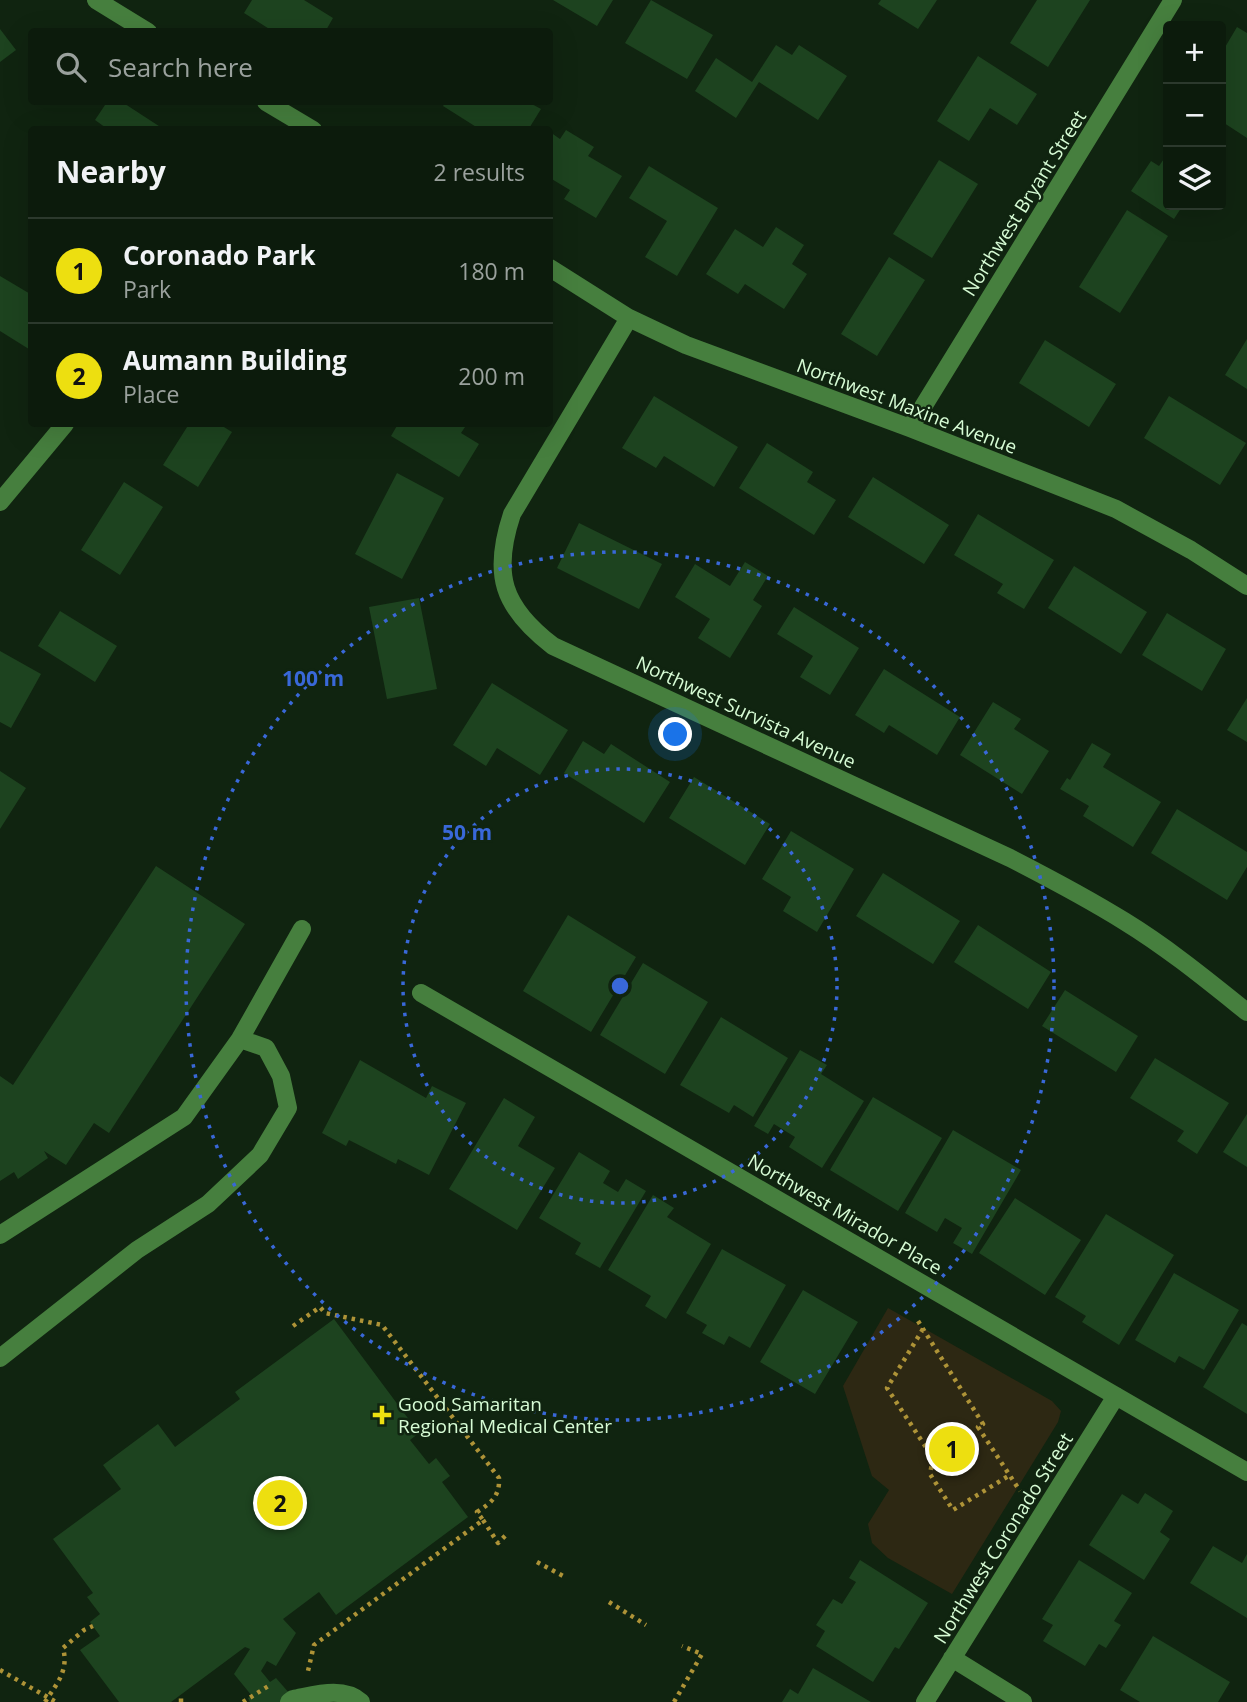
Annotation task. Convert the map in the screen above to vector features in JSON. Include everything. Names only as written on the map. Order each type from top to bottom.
[{"type":"street","points":[[96,0],[142,28]]},
{"type":"street","name":"Northwest Bryant Street","points":[[910,428],[1173,0]]},
{"type":"street","points":[[269,105],[286,123]]},
{"type":"street","name":"Northwest Maxine Avenue","points":[[553,270],[629,318],[686,345],[910,428],[1116,509],[1244,577]]},
{"type":"street","name":"Northwest Survista Avenue","points":[[629,318],[512,514],[502,543],[502,573],[511,603],[529,627],[553,646],[1010,858],[1072,890],[1127,922],[1247,1012]]},
{"type":"street","points":[[0,502],[62,427]]},
{"type":"street","points":[[0,1235],[184,1117],[240,1039],[302,929]]},
{"type":"street","name":"Northwest Mirador Place","points":[[421,993],[1247,1472]]},
{"type":"street","points":[[0,1358],[137,1250],[208,1204],[260,1155],[288,1108],[281,1076],[266,1048],[240,1039]]},
{"type":"street","name":"Northwest Coronado Street","points":[[925,1702],[1116,1396]]},
{"type":"street","points":[[952,1658],[1023,1702]]},
{"type":"street","points":[[289,1702],[335,1692],[361,1702]]},
{"type":"path","points":[[293,1326],[320,1307],[325,1313],[382,1325],[499,1478],[500,1489],[496,1497],[477,1512],[498,1543],[506,1535]]},
{"type":"path","points":[[918,1321],[983,1424],[978,1427],[1020,1491]]},
{"type":"path","points":[[923,1329],[887,1388],[933,1458],[930,1474],[953,1510],[1010,1475]]},
{"type":"path","points":[[297,1676],[309,1671],[314,1644],[483,1520]]},
{"type":"path","points":[[537,1562],[567,1578]]},
{"type":"path","points":[[609,1602],[646,1625]]},
{"type":"path","points":[[46,1700],[67,1662],[63,1648],[93,1626]]},
{"type":"path","points":[[674,1702],[702,1654],[682,1646]]},
{"type":"path","points":[[0,1670],[46,1700],[56,1702]]},
{"type":"path","points":[[243,1702],[276,1682]]},
{"type":"path","points":[[181,1695],[181,1702]]},
{"type":"shaded area","points":[[888,1308],[1052,1401],[1061,1411],[1058,1422],[952,1594],[888,1558],[872,1543],[868,1524],[889,1490],[872,1476],[843,1386]]},
{"type":"building","points":[[252,0],[304,0],[333,18],[327,28],[268,28],[244,13]]},
{"type":"building","points":[[553,0],[613,0],[597,26]]},
{"type":"building","points":[[651,0],[713,35],[687,79],[625,43]]},
{"type":"building","points":[[881,0],[937,0],[918,29],[878,4]]},
{"type":"building","points":[[1037,0],[1090,0],[1048,67],[1010,43]]},
{"type":"building","points":[[1237,27],[1247,33],[1247,138],[1226,124],[1226,46]]},
{"type":"building","points":[[0,29],[16,50],[0,62]]},
{"type":"building","points":[[776,45],[792,55],[799,45],[847,76],[818,120],[759,82],[736,118],[695,91],[716,58],[752,82]]},
{"type":"building","points":[[978,56],[1037,94],[1017,125],[990,108],[969,141],[937,121]]},
{"type":"building","points":[[105,105],[127,105],[159,126],[103,126],[95,120]]},
{"type":"building","points":[[534,105],[541,109],[530,126],[475,126],[443,106]]},
{"type":"building","points":[[566,130],[594,147],[588,156],[622,176],[596,218],[564,199],[570,190],[553,180],[553,134],[560,139]]},
{"type":"building","points":[[939,160],[978,184],[932,258],[893,234]]},
{"type":"building","points":[[1163,160],[1163,210],[1180,210],[1174,219],[1131,191],[1151,161],[1159,166]]},
{"type":"building","points":[[649,166],[718,208],[677,276],[645,257],[667,221],[629,198]]},
{"type":"building","points":[[1127,210],[1168,236],[1120,313],[1079,287]]},
{"type":"building","points":[[776,227],[804,245],[792,264],[807,274],[784,309],[745,284],[738,294],[706,274],[735,229],[763,247]]},
{"type":"building","points":[[889,257],[925,280],[877,356],[841,334]]},
{"type":"building","points":[[0,276],[28,293],[28,348],[0,331]]},
{"type":"building","points":[[1247,339],[1247,389],[1225,375]]},
{"type":"building","points":[[1045,340],[1116,384],[1089,427],[1019,383]]},
{"type":"building","points":[[654,396],[738,447],[714,487],[664,456],[656,468],[622,448]]},
{"type":"building","points":[[1169,396],[1246,443],[1220,485],[1144,438]]},
{"type":"building","points":[[187,427],[224,427],[232,432],[198,487],[163,465]]},
{"type":"building","points":[[396,427],[465,427],[461,433],[479,444],[459,477],[391,436]]},
{"type":"building","points":[[767,443],[813,472],[807,482],[836,500],[814,535],[739,488]]},
{"type":"building","points":[[397,473],[444,498],[402,579],[355,554]]},
{"type":"building","points":[[873,477],[949,525],[924,564],[848,517]]},
{"type":"building","points":[[124,482],[163,507],[120,575],[81,550]]},
{"type":"building","points":[[978,514],[1054,560],[1024,609],[997,593],[1003,584],[954,555]]},
{"type":"building","points":[[579,523],[662,564],[639,609],[557,568]]},
{"type":"building","points":[[745,562],[768,576],[753,600],[762,606],[730,658],[698,638],[710,619],[675,597],[695,564],[730,586]]},
{"type":"building","points":[[1074,566],[1147,612],[1121,654],[1048,608]]},
{"type":"building","points":[[419,598],[437,689],[387,699],[369,607]]},
{"type":"building","points":[[794,607],[859,648],[830,695],[800,677],[813,656],[777,634]]},
{"type":"building","points":[[60,611],[117,646],[95,682],[38,646]]},
{"type":"building","points":[[1167,613],[1226,649],[1202,691],[1142,655]]},
{"type":"building","points":[[0,651],[41,674],[11,728],[0,722]]},
{"type":"building","points":[[884,669],[960,717],[937,755],[889,725],[884,733],[855,715]]},
{"type":"building","points":[[492,683],[568,730],[540,775],[497,748],[486,766],[453,745]]},
{"type":"building","points":[[1247,698],[1247,742],[1227,730]]},
{"type":"building","points":[[993,702],[1021,719],[1014,729],[1049,751],[1022,794],[960,755]]},
{"type":"building","points":[[583,741],[604,754],[611,744],[670,782],[644,823],[564,773]]},
{"type":"building","points":[[1092,743],[1111,754],[1103,767],[1161,802],[1133,847],[1083,816],[1089,806],[1060,789],[1067,778],[1070,780]]},
{"type":"building","points":[[0,771],[26,788],[0,829]]},
{"type":"building","points":[[694,777],[770,824],[745,865],[669,818]]},
{"type":"building","points":[[1177,809],[1247,852],[1247,867],[1227,900],[1151,853]]},
{"type":"building","points":[[791,831],[854,869],[817,932],[783,911],[791,897],[762,879]]},
{"type":"building","points":[[156,866],[245,924],[109,1133],[94,1123],[66,1165],[44,1151],[48,1158],[18,1179],[14,1172],[0,1181],[0,1076],[13,1085]]},
{"type":"building","points":[[883,873],[960,921],[933,964],[856,916]]},
{"type":"building","points":[[568,915],[636,957],[591,1032],[523,991]]},
{"type":"building","points":[[978,925],[1051,972],[1028,1009],[954,962]]},
{"type":"building","points":[[643,963],[708,1002],[665,1074],[600,1035]]},
{"type":"building","points":[[1065,990],[1138,1036],[1116,1072],[1042,1026]]},
{"type":"building","points":[[721,1017],[788,1058],[753,1117],[734,1105],[729,1113],[680,1085]]},
{"type":"building","points":[[800,1050],[827,1065],[821,1074],[864,1101],[822,1168],[789,1147],[795,1137],[774,1124],[768,1134],[754,1126]]},
{"type":"building","points":[[1155,1058],[1229,1103],[1197,1154],[1177,1141],[1184,1131],[1130,1098]]},
{"type":"building","points":[[360,1060],[426,1098],[432,1086],[466,1103],[429,1175],[398,1159],[396,1164],[349,1140],[346,1146],[322,1133]]},
{"type":"building","points":[[873,1097],[942,1138],[898,1211],[830,1170]]},
{"type":"building","points":[[504,1098],[535,1117],[518,1146],[555,1168],[517,1230],[449,1189]]},
{"type":"building","points":[[1247,1114],[1247,1167],[1223,1152]]},
{"type":"building","points":[[953,1130],[1021,1170],[972,1254],[953,1243],[962,1228],[945,1218],[937,1232],[905,1213]]},
{"type":"building","points":[[579,1152],[610,1171],[603,1183],[618,1192],[626,1179],[646,1191],[600,1268],[575,1254],[581,1243],[539,1218]]},
{"type":"building","points":[[653,1195],[674,1208],[667,1217],[711,1244],[666,1319],[645,1306],[651,1296],[608,1270]]},
{"type":"building","points":[[1015,1198],[1081,1240],[1045,1295],[979,1253]]},
{"type":"building","points":[[1106,1214],[1174,1255],[1119,1345],[1082,1322],[1086,1316],[1055,1297]]},
{"type":"building","points":[[722,1249],[786,1285],[750,1348],[729,1336],[724,1345],[702,1333],[707,1325],[686,1313]]},
{"type":"building","points":[[1174,1273],[1239,1310],[1204,1370],[1179,1356],[1175,1363],[1135,1340]]},
{"type":"building","points":[[803,1290],[858,1322],[815,1394],[760,1362]]},
{"type":"building","points":[[334,1319],[419,1433],[410,1440],[429,1464],[436,1458],[450,1476],[442,1482],[468,1517],[336,1615],[319,1592],[283,1619],[296,1633],[276,1666],[267,1661],[261,1671],[270,1682],[276,1678],[297,1702],[250,1702],[248,1698],[252,1696],[234,1674],[250,1649],[245,1647],[171,1702],[119,1702],[80,1650],[100,1636],[90,1622],[100,1614],[87,1597],[93,1593],[53,1539],[121,1489],[103,1465],[158,1424],[175,1447],[240,1399],[235,1392]]},
{"type":"building","points":[[1242,1323],[1247,1326],[1247,1414],[1203,1387]]},
{"type":"building","points":[[1145,1493],[1173,1511],[1160,1532],[1170,1539],[1144,1580],[1089,1545],[1122,1494],[1138,1504]]},
{"type":"building","points":[[1213,1546],[1242,1563],[1247,1554],[1247,1618],[1190,1583]]},
{"type":"building","points":[[860,1560],[928,1603],[899,1649],[895,1647],[873,1682],[816,1646],[825,1631],[816,1625],[833,1599],[842,1604],[856,1582],[849,1578]]},
{"type":"building","points":[[1079,1560],[1132,1593],[1114,1621],[1121,1625],[1106,1648],[1099,1644],[1085,1666],[1043,1641],[1053,1625],[1042,1619]]},
{"type":"building","points":[[1153,1636],[1230,1682],[1218,1702],[1140,1702],[1120,1690]]},
{"type":"building","points":[[813,1668],[871,1702],[782,1702],[790,1689],[798,1694]]},
{"type":"place","name":"Good Samaritan Regional Medical Center","points":[[382,1415]]},
{"type":"place","name":"Coronado Park","points":[[952,1449]]},
{"type":"place","name":"Aumann Building","points":[[280,1503]]}]
